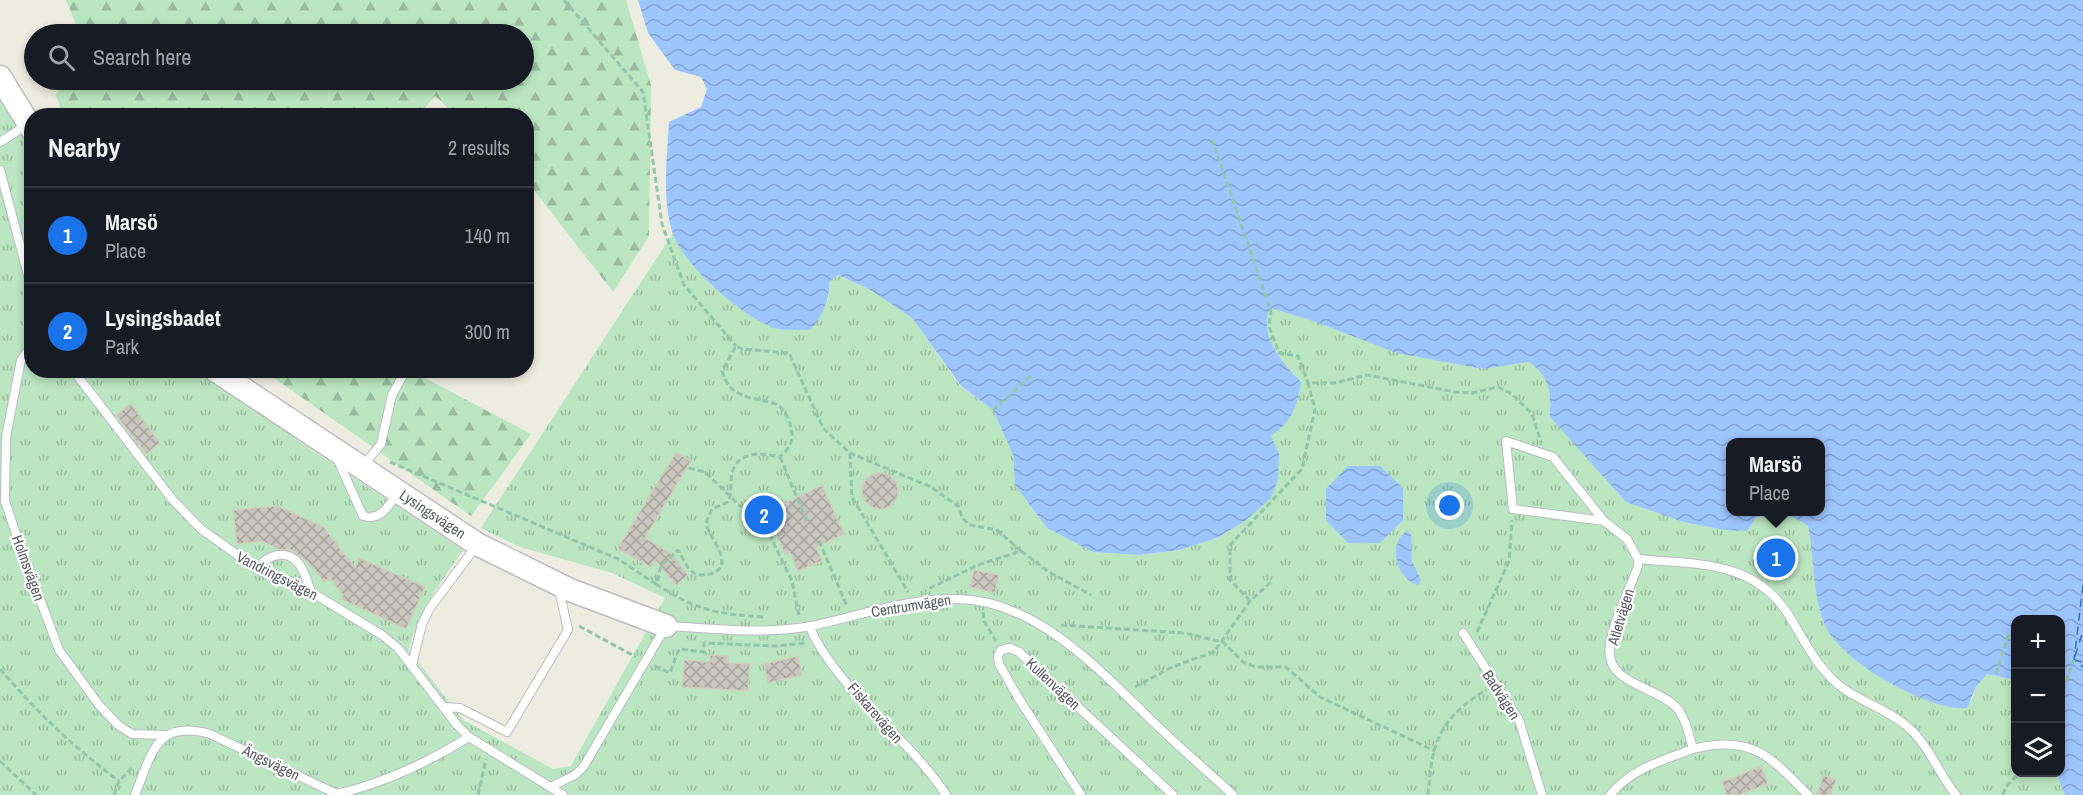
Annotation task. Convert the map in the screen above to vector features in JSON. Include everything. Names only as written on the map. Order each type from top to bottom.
[{"type":"street","points":[[0,77],[24,116]]},
{"type":"street","name":"Lysingsvägen","points":[[227,378],[334,450],[368,461],[398,493],[477,544],[558,585],[666,626]]},
{"type":"lane","points":[[0,142],[24,129]]},
{"type":"lane","points":[[0,170],[24,260]]},
{"type":"lane","name":"Holmsvägen","points":[[24,356],[21,360],[3,438],[3,500],[58,650],[99,705],[118,725],[132,734],[163,735]]},
{"type":"lane","name":"Vandringsvägen","points":[[79,378],[172,499],[223,547],[257,569],[292,586],[311,592],[382,635],[412,665],[469,737],[515,768],[563,795]]},
{"type":"lane","points":[[368,461],[386,428],[392,395],[402,378]]},
{"type":"lane","points":[[1604,521],[1513,509],[1506,441],[1544,453],[1561,465],[1604,521],[1627,538],[1638,559],[1730,568],[1749,576],[1768,591],[1786,611],[1801,640],[1832,679],[1847,692],[1887,711],[1910,729],[1925,747],[1956,795]]},
{"type":"lane","points":[[334,450],[363,516],[370,518],[382,515],[398,493]]},
{"type":"lane","points":[[412,665],[422,624],[430,608],[477,544]]},
{"type":"lane","points":[[257,569],[271,556],[279,555],[294,560],[305,576],[311,592]]},
{"type":"lane","name":"Atletvägen","points":[[1638,559],[1638,566],[1610,646],[1613,666],[1628,680],[1667,699],[1678,709],[1693,749]]},
{"type":"lane","points":[[443,707],[460,708],[507,732],[568,630],[558,585]]},
{"type":"lane","name":"Centrumvägen","points":[[666,626],[770,629],[805,627],[915,602],[960,599],[983,603],[1013,612],[1050,632],[1126,693],[1233,795]]},
{"type":"lane","points":[[550,787],[575,775],[584,766],[666,626]]},
{"type":"lane","name":"Fiskarevägen","points":[[805,627],[897,739],[936,779],[946,795]]},
{"type":"lane","name":"Badvägen","points":[[1463,633],[1519,720],[1542,795]]},
{"type":"lane","name":"Kullenvägen","points":[[1081,795],[999,664],[998,656],[1001,650],[1010,648],[1019,652],[1173,795]]},
{"type":"lane","name":"Ängsvägen","points":[[163,735],[177,730],[192,729],[210,734],[337,795],[396,776],[433,759],[469,737]]},
{"type":"lane","points":[[135,795],[163,735]]},
{"type":"lane","points":[[1610,795],[1620,783],[1636,773],[1693,749],[1728,742],[1759,752],[1787,773],[1808,795]]},
{"type":"path","points":[[564,0],[643,92],[662,224],[684,285],[736,346],[742,349],[789,353],[823,428],[850,453],[931,487],[959,507],[962,518],[970,525],[997,530],[1049,572],[1091,595]]},
{"type":"path","points":[[1212,139],[1270,308],[1269,326],[1280,353],[1298,356],[1315,409],[1314,423],[1302,469],[1230,545],[1230,580],[1250,601]]},
{"type":"path","points":[[736,346],[722,371],[725,382],[747,399],[775,403],[788,417],[792,431],[791,443],[780,458]]},
{"type":"path","points":[[1308,383],[1334,383],[1367,375],[1407,385],[1455,392],[1472,393],[1498,387],[1512,394],[1532,414],[1544,453]]},
{"type":"path","points":[[993,410],[1031,376]]},
{"type":"path","points":[[656,584],[661,566],[678,550],[691,572],[696,575],[708,574],[720,566],[721,551],[706,528],[712,509],[728,502],[731,495],[732,472],[748,455],[757,453],[780,458]]},
{"type":"path","points":[[850,453],[852,497],[915,602]]},
{"type":"path","points":[[780,458],[808,524]]},
{"type":"path","points":[[368,461],[402,469],[618,559],[682,601],[706,611],[770,618]]},
{"type":"path","points":[[689,468],[705,472],[739,505],[761,517],[792,581],[799,616],[805,627]]},
{"type":"path","points":[[1470,647],[1509,561],[1513,509]]},
{"type":"path","points":[[819,541],[848,608]]},
{"type":"path","points":[[926,590],[978,565],[1021,551]]},
{"type":"path","points":[[1126,693],[1162,672],[1214,652],[1250,601],[1272,581]]},
{"type":"path","points":[[983,603],[984,621],[1001,650]]},
{"type":"path","points":[[789,617],[799,616]]},
{"type":"path","points":[[567,619],[670,673],[679,649],[704,652],[704,643],[777,646],[805,644],[815,640]]},
{"type":"path","points":[[1061,625],[1184,633],[1223,642],[1243,663],[1256,667],[1286,667],[1320,698],[1435,751]]},
{"type":"path","points":[[1996,674],[2009,632]]},
{"type":"path","points":[[2065,686],[2074,660]]},
{"type":"path","points":[[0,669],[44,720],[84,755],[119,781]]},
{"type":"path","points":[[1428,795],[1440,732],[1463,704],[1495,684]]},
{"type":"path","points":[[478,795],[489,749]]},
{"type":"path","points":[[0,761],[36,795]]},
{"type":"path","points":[[2003,795],[2006,787],[2015,777]]},
{"type":"green space","points":[[66,0],[626,0],[651,85],[649,236],[613,292],[534,190],[534,108],[448,108],[435,96],[425,108],[60,108],[56,95],[59,90],[534,90],[534,24],[76,24]]},
{"type":"green space","points":[[0,95],[24,133],[24,378],[209,378],[313,451],[463,550],[424,610],[409,650],[463,720],[553,769],[571,766],[665,598],[612,573],[520,547],[481,528],[673,233],[713,287],[828,300],[830,281],[838,275],[869,289],[912,318],[960,386],[993,410],[1013,455],[1015,485],[1047,528],[1093,552],[1140,555],[1179,550],[1217,538],[1245,521],[1271,436],[1301,383],[1274,349],[1267,329],[1270,308],[1483,369],[1529,362],[1540,370],[1626,502],[1683,522],[1724,530],[1764,516],[1797,518],[1808,526],[1813,554],[1972,700],[1976,687],[1987,674],[2011,679],[2011,777],[2058,777],[2065,795],[0,795]]},
{"type":"green space","points":[[274,378],[425,378],[531,434],[471,516]]},
{"type":"water","points":[[638,0],[2083,0],[2083,795],[2065,795],[2058,777],[2065,777],[2065,615],[2011,615],[2011,679],[1987,674],[1976,687],[1967,708],[1931,702],[1909,693],[1887,682],[1867,668],[1848,654],[1834,639],[1825,625],[1818,601],[1808,526],[1786,516],[1825,516],[1825,438],[1726,438],[1726,516],[1765,516],[1756,518],[1747,531],[1724,530],[1683,522],[1626,502],[1550,417],[1550,393],[1546,380],[1529,362],[1483,369],[1397,353],[1310,320],[1270,308],[1267,329],[1274,349],[1301,382],[1298,399],[1289,419],[1271,436],[1279,454],[1278,479],[1271,498],[1245,521],[1217,538],[1179,550],[1140,555],[1093,552],[1047,528],[1015,485],[1013,455],[993,410],[961,386],[912,318],[869,289],[838,275],[830,281],[825,308],[810,330],[774,328],[746,313],[730,301],[688,259],[672,231],[667,205],[669,122],[701,107],[707,89],[701,77],[675,70],[648,33]]},
{"type":"water","points":[[1348,466],[1380,466],[1403,488],[1403,520],[1380,543],[1348,543],[1326,520],[1326,489]]},
{"type":"water","points":[[1407,531],[1411,534],[1412,561],[1421,580],[1418,585],[1404,576],[1397,561],[1397,544]]},
{"type":"building","points":[[131,404],[160,443],[146,454],[116,415]]},
{"type":"building","points":[[676,452],[691,461],[645,538],[670,553],[688,575],[676,585],[655,560],[650,567],[618,548]]},
{"type":"building","points":[[880,473],[893,478],[898,491],[893,504],[880,509],[867,504],[862,491],[867,478]]},
{"type":"building","points":[[822,485],[844,534],[816,547],[822,561],[798,571],[790,552],[785,554],[767,512]]},
{"type":"building","points":[[277,506],[324,527],[355,568],[359,558],[425,587],[406,629],[341,599],[343,595],[330,578],[324,582],[308,562],[292,550],[278,549],[262,541],[237,544],[233,510]]},
{"type":"building","points":[[1772,543],[1784,552],[1777,563],[1764,553]]},
{"type":"building","points":[[974,570],[999,575],[995,593],[970,587]]},
{"type":"building","points":[[710,655],[728,656],[728,663],[750,664],[748,691],[682,687],[684,660],[710,662]]},
{"type":"building","points":[[798,656],[802,675],[768,683],[764,664]]},
{"type":"building","points":[[1761,766],[1768,784],[1739,795],[1727,795],[1722,782]]},
{"type":"building","points":[[1824,775],[1836,780],[1830,795],[1816,795]]},
{"type":"ferry route","points":[[2083,585],[2074,660],[2083,667]]},
{"type":"ferry route","points":[[2075,656],[2083,631]]},
{"type":"ferry route","points":[[2074,660],[2083,662]]},
{"type":"place","name":"Lysingsbadet","points":[[764,515]]},
{"type":"place","name":"Marsö","points":[[1776,558]]}]
